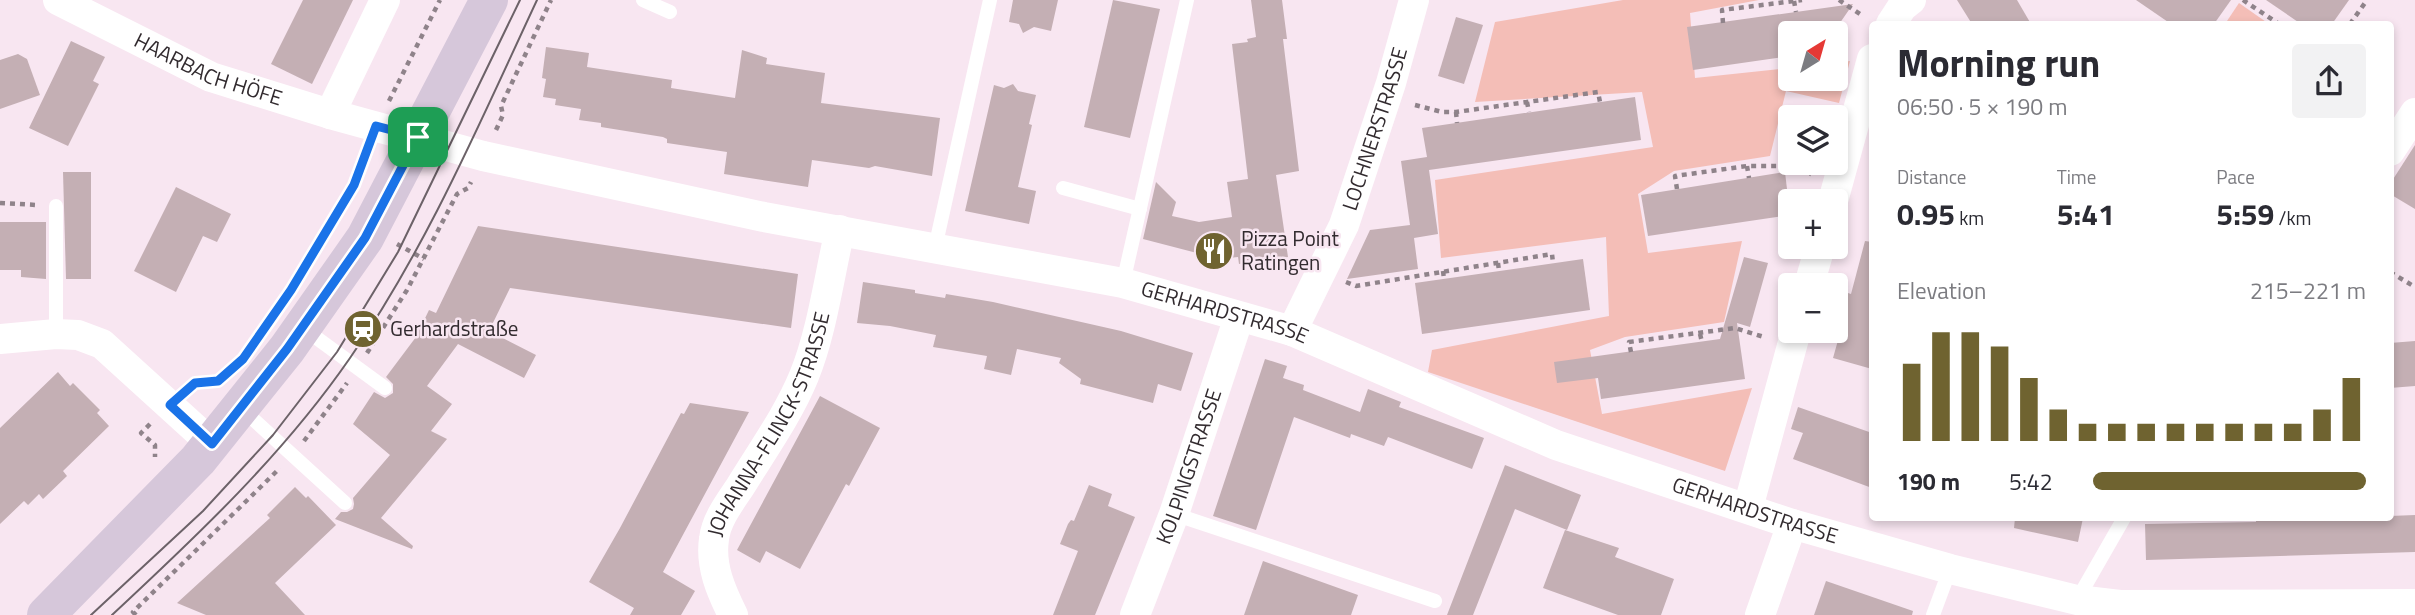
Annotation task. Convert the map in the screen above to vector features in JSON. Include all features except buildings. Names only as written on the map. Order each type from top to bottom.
[{"type":"main road","points":[[46,615],[168,493],[212,444],[232,392],[302,327],[365,238],[489,0]]},
{"type":"street","name":"HAARBACH HÖFE","points":[[58,0],[95,8],[211,77],[330,114],[418,137]]},
{"type":"street","points":[[330,114],[385,0]]},
{"type":"street","name":"LOCHNERSTRASSE","points":[[1292,331],[1344,225],[1387,98],[1413,0]]},
{"type":"street","points":[[1879,21],[1911,0]]},
{"type":"street","points":[[1837,189],[1869,70]]},
{"type":"street","points":[[2394,145],[2415,113]]},
{"type":"street","name":"GERHARDSTRASSE","points":[[418,137],[483,156],[840,230],[1123,283],[1292,331],[1556,445],[1792,524],[1950,569],[2119,610],[2415,604]]},
{"type":"street","name":"JOHANNA-FLINCK-STRASSE","points":[[733,615],[716,575],[713,561],[714,536],[723,514],[804,376],[840,230]]},
{"type":"street","name":"KOLPINGSTRASSE","points":[[1135,615],[1174,514],[1239,317]]},
{"type":"street","points":[[0,339],[56,334],[78,335],[102,344],[212,444]]},
{"type":"street","points":[[1748,508],[1793,343]]},
{"type":"street","points":[[1760,615],[1792,524]]},
{"type":"lane","points":[[643,0],[670,12]]},
{"type":"lane","points":[[935,248],[990,0]]},
{"type":"lane","name":"GERHARDSTRASSE","points":[[1123,283],[1188,0]]},
{"type":"lane","points":[[1063,188],[1140,209]]},
{"type":"lane","points":[[56,206],[56,334]]},
{"type":"lane","points":[[302,327],[385,387]]},
{"type":"lane","points":[[232,392],[345,503]]},
{"type":"lane","points":[[1174,514],[1435,601]]},
{"type":"lane","points":[[2077,600],[2122,521]]},
{"type":"lane","points":[[1933,615],[1950,569]]},
{"type":"path","points":[[354,185],[376,126],[440,0]]},
{"type":"path","points":[[1723,23],[1722,10],[1802,0]]},
{"type":"path","points":[[1839,0],[1879,21]]},
{"type":"path","points":[[2243,0],[2274,21]]},
{"type":"path","points":[[2352,21],[2367,0]]},
{"type":"path","points":[[1794,1],[1796,12]]},
{"type":"path","points":[[1387,98],[1442,112],[1598,92],[1600,102]]},
{"type":"path","points":[[1527,102],[1528,112]]},
{"type":"path","points":[[1456,111],[1457,123]]},
{"type":"path","points":[[1677,189],[1675,176],[1747,166],[1786,166],[1830,189]]},
{"type":"path","points":[[1747,166],[1749,178]]},
{"type":"path","points":[[324,234],[343,202]]},
{"type":"path","points":[[0,203],[56,206]]},
{"type":"path","points":[[1321,275],[1356,286],[1552,254],[1553,263]]},
{"type":"path","points":[[1498,263],[1499,271]]},
{"type":"path","points":[[1443,271],[1444,279]]},
{"type":"path","points":[[2394,274],[2415,287]]},
{"type":"path","points":[[1631,352],[1629,342],[1735,328],[1778,335]]},
{"type":"path","points":[[1700,334],[1702,342]]},
{"type":"path","points":[[170,405],[195,383],[218,381],[232,392]]},
{"type":"path","points":[[136,615],[133,612],[258,492],[328,410]]},
{"type":"shaded area","points":[[1623,0],[1759,0],[1690,13],[1695,78],[1778,69],[1778,91],[1786,91],[1783,105],[1778,105],[1778,124],[1770,156],[1674,171],[1638,194],[1648,253],[1742,241],[1724,322],[1625,337],[1590,350],[1602,414],[1752,388],[1725,471],[1428,372],[1432,350],[1609,316],[1606,237],[1441,258],[1435,180],[1653,147],[1642,92],[1475,102],[1495,22]]},
{"type":"shaded area","points":[[2239,3],[2265,21],[2227,21]]},
{"type":"shaded area","points":[[1786,91],[1842,91],[1839,103]]},
{"type":"tram line","points":[[91,615],[203,511],[273,435],[337,352],[398,252],[520,0]]},
{"type":"tram line","points":[[112,615],[176,555],[268,461],[297,428],[350,358],[378,316],[428,228],[537,0]]},
{"type":"place","name":"Pizza Point Ratingen","points":[[1214,251]]},
{"type":"place","name":"Gerhardstraße","points":[[363,329]]},
{"type":"route","points":[[376,126],[418,137],[365,238],[287,349],[212,444],[170,405],[195,383],[218,381],[243,359],[291,290],[354,185],[376,126]]}]
